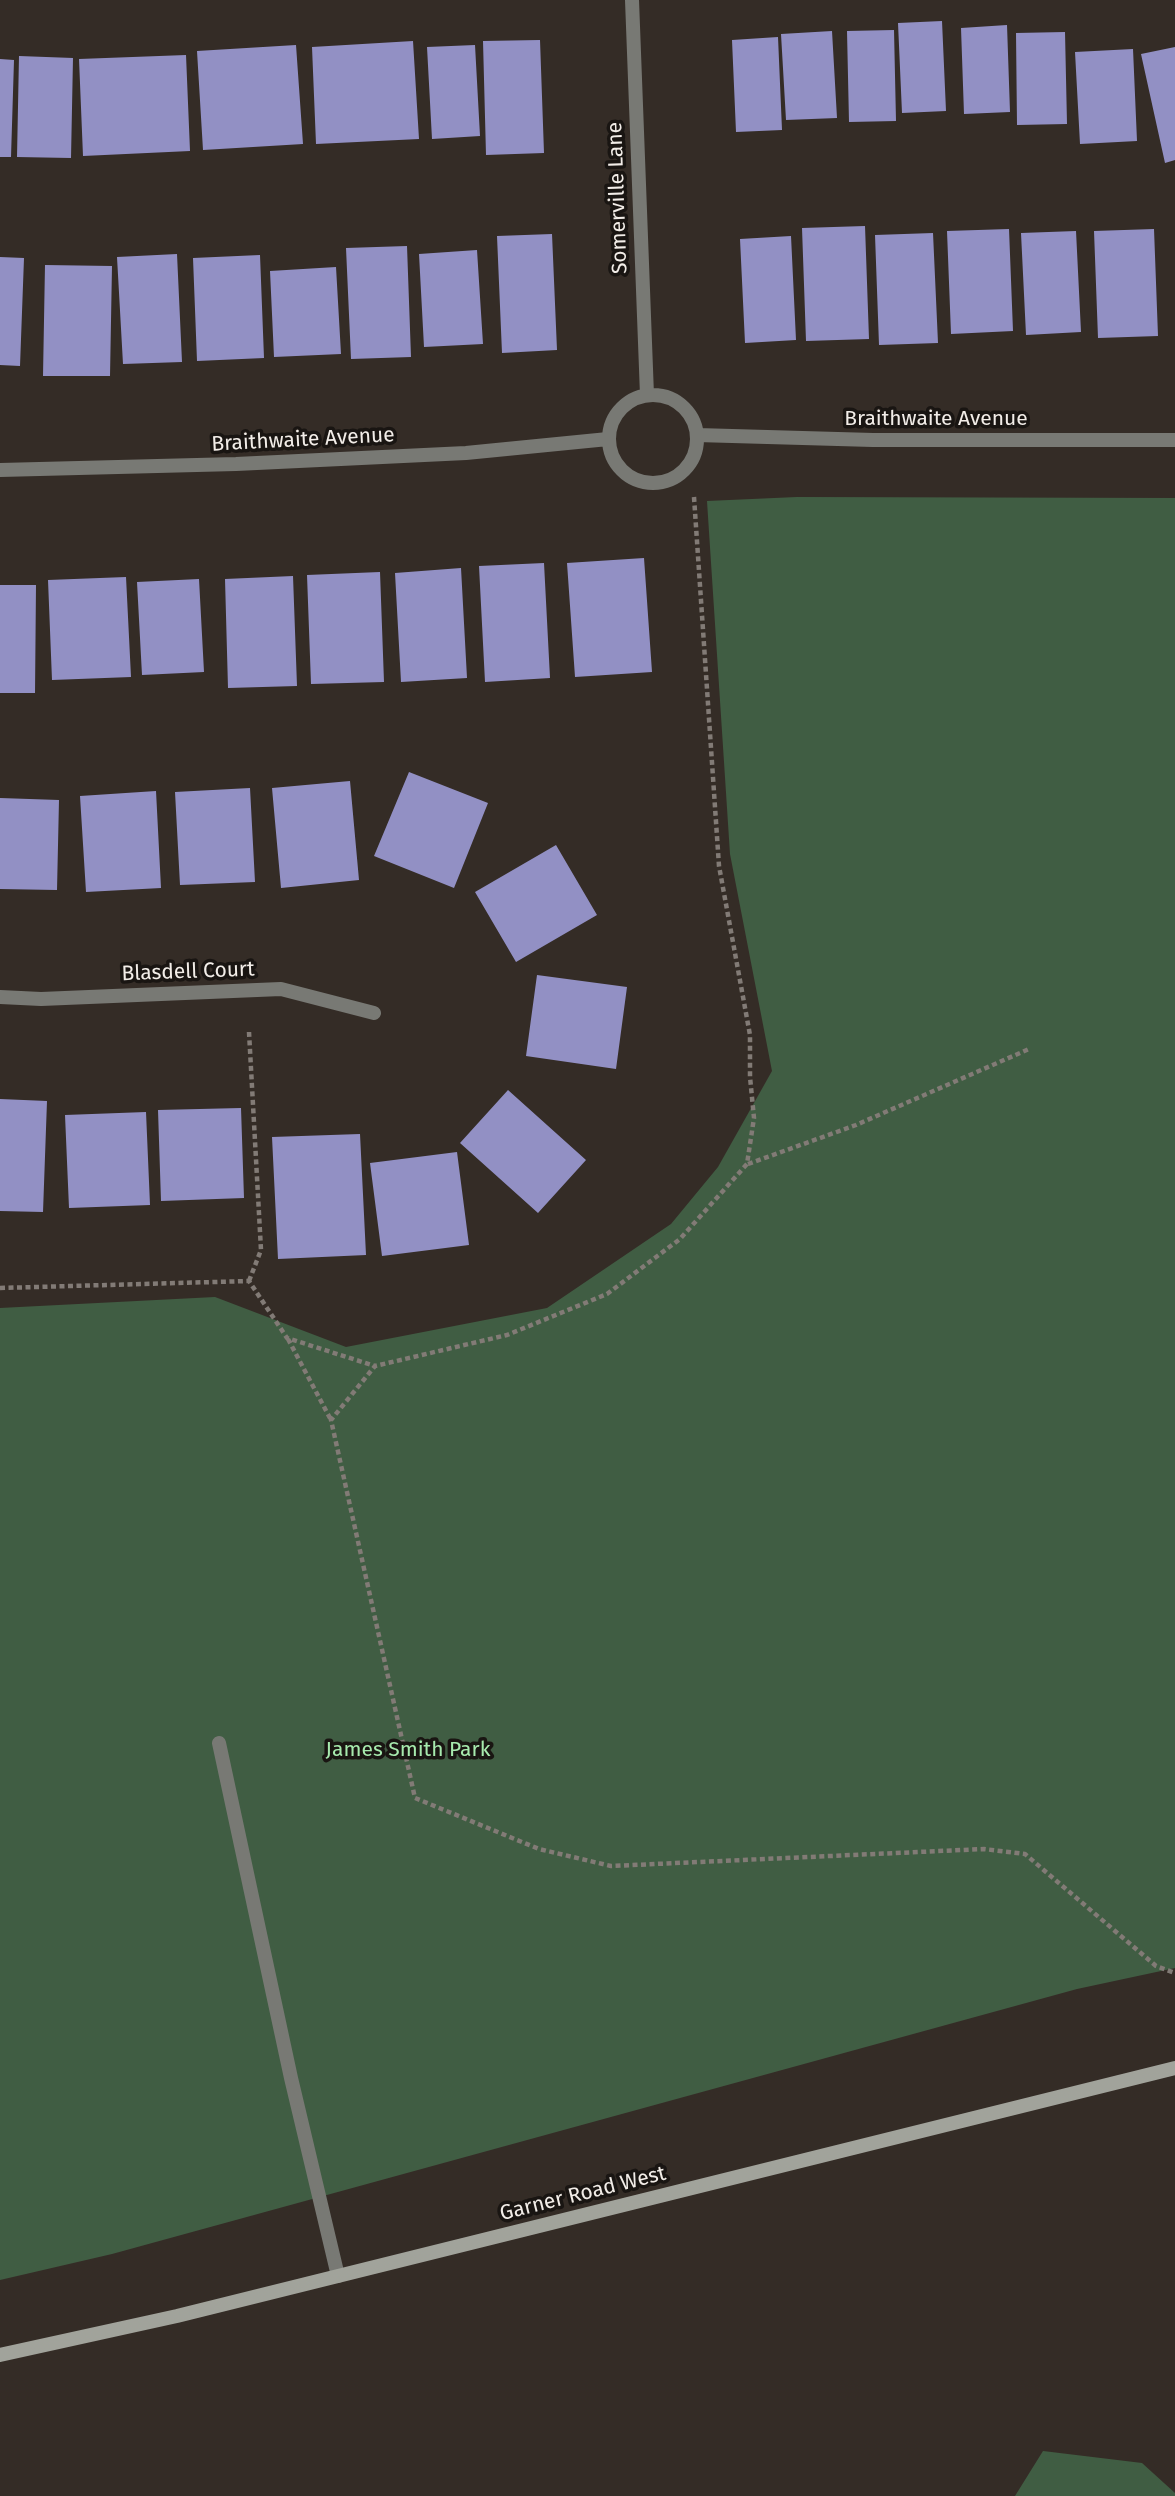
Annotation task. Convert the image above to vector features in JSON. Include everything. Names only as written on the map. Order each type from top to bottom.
[{"type":"main road","name":"Garner Road West","points":[[0,2355],[177,2316],[1175,2068]]},
{"type":"street","name":"Somerville Lane","points":[[632,0],[647,395]]},
{"type":"street","points":[[647,395],[673,400],[684,408],[695,424],[697,435],[691,462],[678,476],[660,483],[641,482],[623,473],[612,458],[608,439],[612,421],[624,405],[647,395]]},
{"type":"street","name":"Braithwaite Avenue","points":[[697,435],[873,440],[1175,440]]},
{"type":"street","name":"Braithwaite Avenue","points":[[0,470],[236,464],[426,455],[608,439]]},
{"type":"street","name":"Blasdell Court","points":[[0,997],[41,999],[281,989],[374,1013]]},
{"type":"street","points":[[219,1743],[338,2276]]},
{"type":"path","points":[[694,497],[719,866],[750,1035],[754,1118],[747,1164]]},
{"type":"path","points":[[249,1032],[261,1250],[249,1281]]},
{"type":"path","points":[[287,1338],[375,1366],[507,1335],[607,1294],[680,1239],[747,1164],[856,1125],[1029,1049]]},
{"type":"path","points":[[0,1288],[249,1281]]},
{"type":"path","points":[[249,1281],[287,1338],[331,1420],[415,1798],[539,1849],[611,1866],[984,1849],[1025,1854],[1156,1966],[1175,1973]]},
{"type":"path","points":[[331,1420],[375,1366]]},
{"type":"green space","name":"James Smith Park","points":[[797,497],[1175,498],[1175,1968],[1077,1989],[112,2254],[0,2280],[0,1308],[215,1297],[346,1347],[547,1308],[671,1224],[718,1167],[772,1071],[730,854],[707,501]]},
{"type":"green space","points":[[1043,2451],[1142,2463],[1175,2493],[1175,2496],[1015,2496]]},
{"type":"building","points":[[942,21],[946,111],[902,113],[898,23]]},
{"type":"building","points":[[1007,25],[1010,112],[964,114],[961,28]]},
{"type":"building","points":[[894,30],[896,121],[849,122],[847,31]]},
{"type":"building","points":[[832,31],[837,118],[786,120],[781,34]]},
{"type":"building","points":[[1065,32],[1067,124],[1017,125],[1016,33]]},
{"type":"building","points":[[778,37],[782,130],[736,132],[732,40]]},
{"type":"building","points":[[540,40],[544,153],[486,155],[483,41]]},
{"type":"building","points":[[413,41],[419,139],[316,144],[312,47]]},
{"type":"building","points":[[296,45],[303,144],[203,150],[197,51]]},
{"type":"building","points":[[475,45],[480,136],[432,139],[427,47]]},
{"type":"building","points":[[1175,47],[1175,160],[1165,163],[1141,54]]},
{"type":"building","points":[[1133,49],[1137,141],[1080,144],[1075,52]]},
{"type":"building","points":[[186,55],[190,151],[83,156],[79,59]]},
{"type":"building","points":[[19,56],[73,58],[71,158],[17,157]]},
{"type":"building","points":[[0,59],[14,60],[11,157],[0,157]]},
{"type":"building","points":[[865,226],[869,339],[806,341],[802,228]]},
{"type":"building","points":[[1009,229],[1013,331],[951,334],[947,231]]},
{"type":"building","points":[[1154,229],[1158,336],[1098,338],[1094,231]]},
{"type":"building","points":[[1076,231],[1081,332],[1026,335],[1021,233]]},
{"type":"building","points":[[933,233],[938,343],[879,345],[875,235]]},
{"type":"building","points":[[552,234],[557,350],[502,353],[497,236]]},
{"type":"building","points":[[791,236],[796,340],[745,343],[740,239]]},
{"type":"building","points":[[407,246],[411,357],[351,359],[346,248]]},
{"type":"building","points":[[477,250],[483,344],[424,347],[419,254]]},
{"type":"building","points":[[177,254],[182,362],[123,364],[117,257]]},
{"type":"building","points":[[260,255],[264,358],[197,361],[193,258]]},
{"type":"building","points":[[0,257],[24,258],[20,366],[0,365]]},
{"type":"building","points":[[45,265],[112,266],[110,376],[43,376]]},
{"type":"building","points":[[336,267],[341,354],[274,357],[270,271]]},
{"type":"building","points":[[644,558],[652,672],[575,677],[567,563]]},
{"type":"building","points":[[544,563],[550,678],[485,682],[479,566]]},
{"type":"building","points":[[461,568],[467,678],[401,682],[395,573]]},
{"type":"building","points":[[380,572],[384,682],[311,684],[307,575]]},
{"type":"building","points":[[293,576],[297,686],[228,688],[225,579]]},
{"type":"building","points":[[126,577],[131,677],[52,680],[48,580]]},
{"type":"building","points":[[199,579],[204,672],[142,675],[137,582]]},
{"type":"building","points":[[0,585],[36,585],[35,693],[0,693]]},
{"type":"building","points":[[409,772],[488,803],[454,888],[374,856]]},
{"type":"building","points":[[350,781],[359,880],[281,888],[272,788]]},
{"type":"building","points":[[250,788],[255,882],[180,885],[175,792]]},
{"type":"building","points":[[156,791],[161,888],[86,892],[80,796]]},
{"type":"building","points":[[0,798],[59,800],[57,890],[0,889]]},
{"type":"building","points":[[556,845],[597,915],[516,962],[475,892]]},
{"type":"building","points":[[537,975],[627,987],[616,1069],[526,1056]]},
{"type":"building","points":[[508,1090],[586,1160],[538,1213],[460,1143]]},
{"type":"building","points":[[0,1099],[47,1101],[43,1212],[0,1211]]},
{"type":"building","points":[[241,1108],[244,1198],[161,1201],[158,1110]]},
{"type":"building","points":[[146,1112],[150,1205],[69,1208],[65,1115]]},
{"type":"building","points":[[360,1134],[366,1255],[278,1259],[272,1137]]},
{"type":"building","points":[[457,1152],[469,1245],[382,1256],[370,1163]]}]
